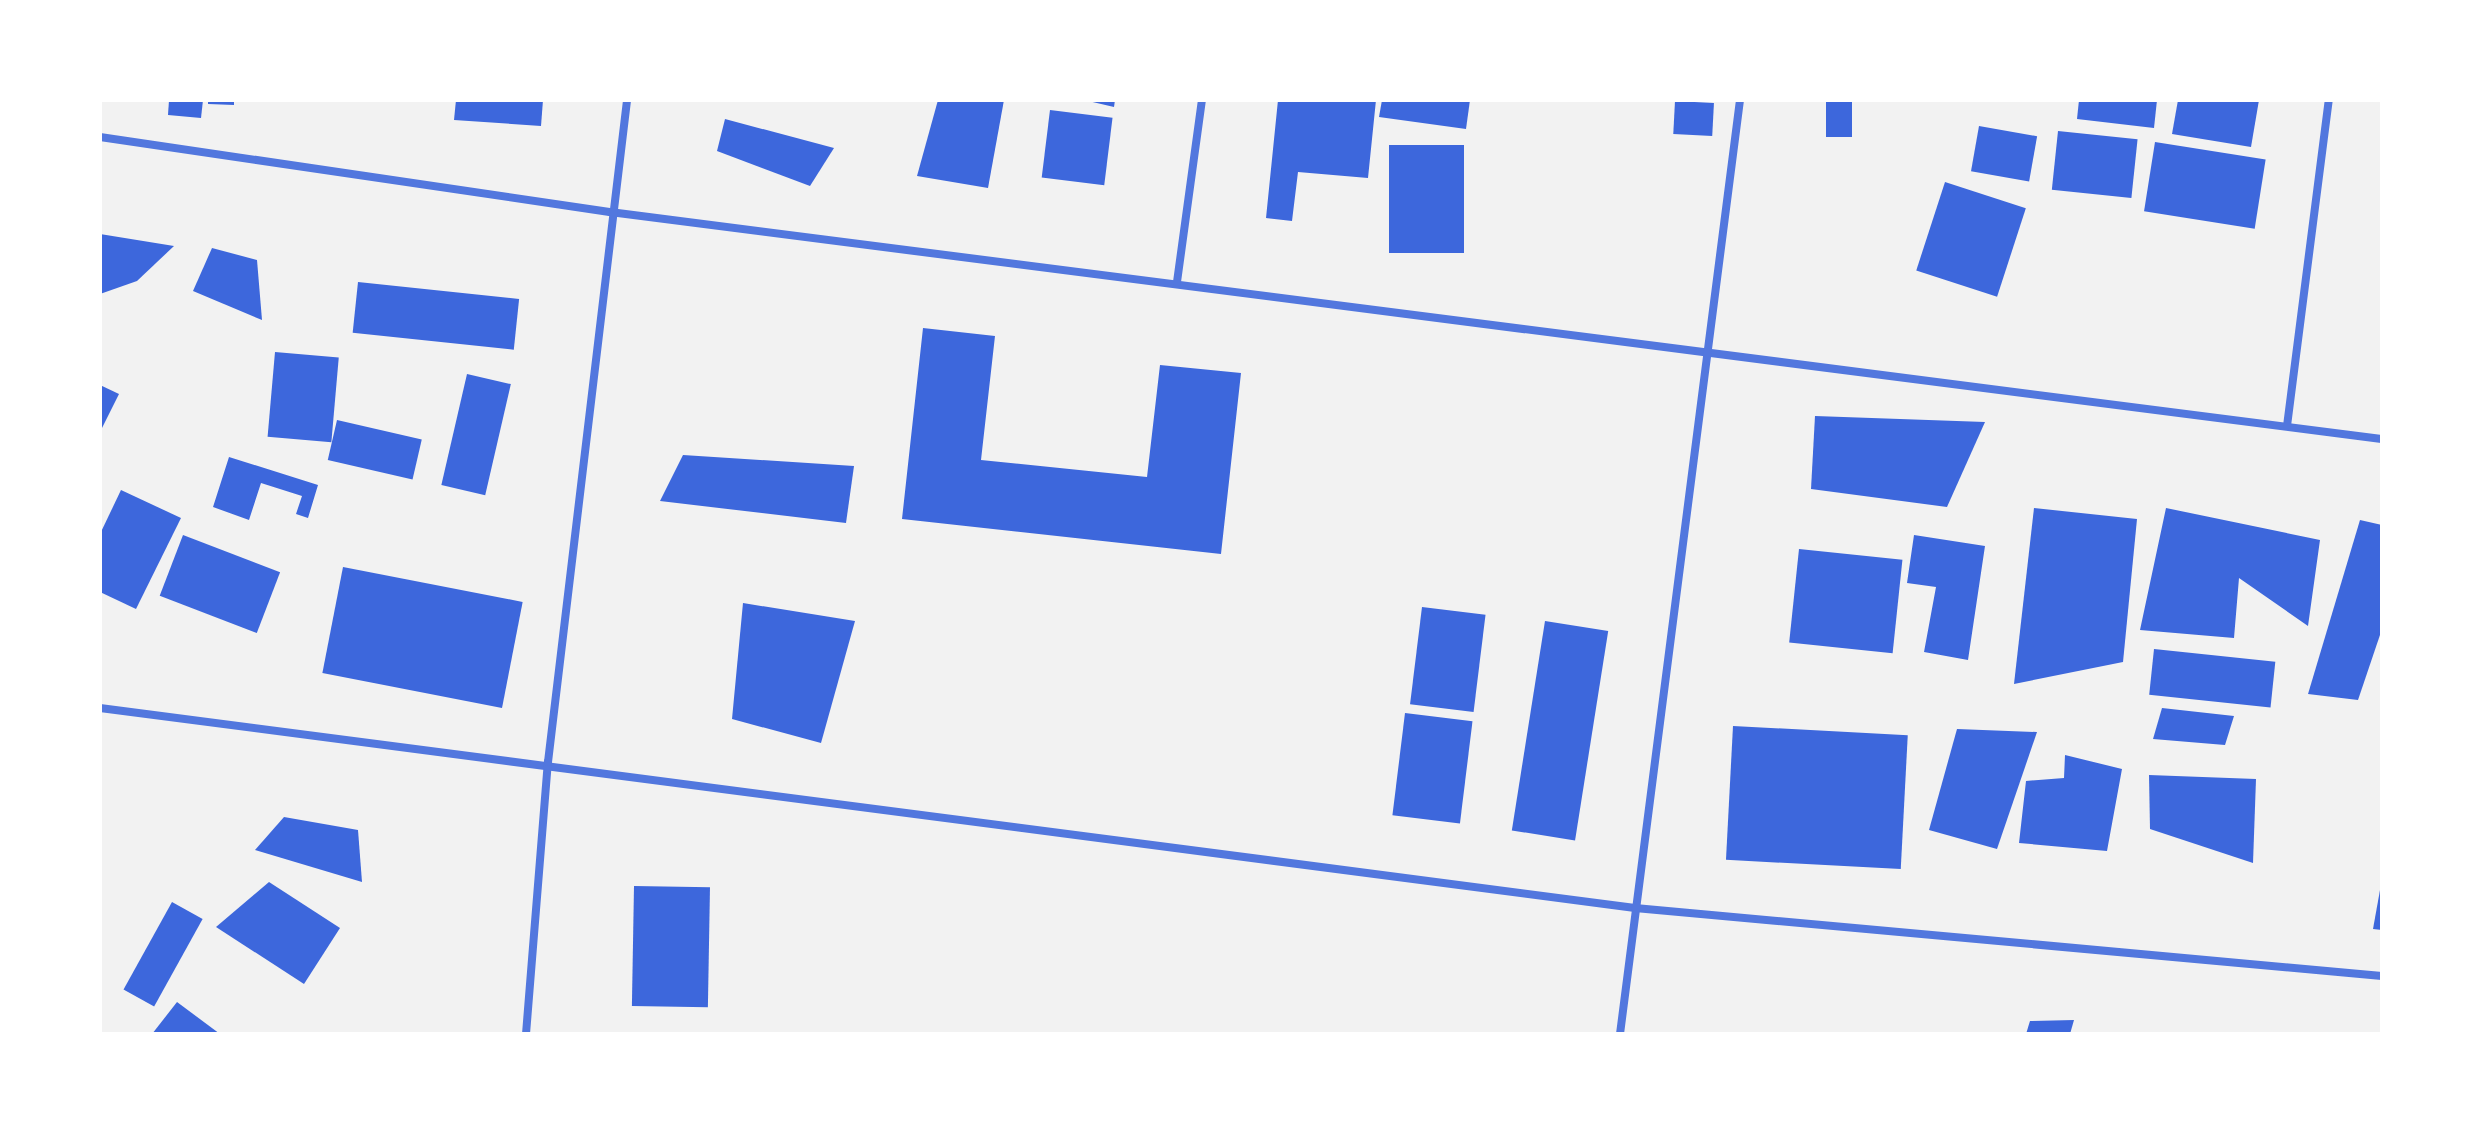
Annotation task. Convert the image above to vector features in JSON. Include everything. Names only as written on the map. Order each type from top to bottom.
[{"type":"street","points":[[526,1034],[548,762],[610,212],[627,100]]},
{"type":"street","points":[[1177,282],[1202,100]]},
{"type":"street","points":[[1620,1034],[1740,100]]},
{"type":"street","points":[[2287,426],[2329,100]]},
{"type":"street","points":[[100,137],[610,212],[1708,348],[2382,439]]},
{"type":"street","points":[[100,708],[548,762],[1635,908],[2382,976]]},
{"type":"building","points":[[169,100],[203,100],[201,118],[168,115]]},
{"type":"building","points":[[208,100],[234,100],[234,105],[208,104]]},
{"type":"building","points":[[456,100],[543,100],[541,126],[454,120]]},
{"type":"building","points":[[938,100],[1004,100],[988,188],[917,176]]},
{"type":"building","points":[[1084,100],[1115,100],[1114,107]]},
{"type":"building","points":[[1278,100],[1376,100],[1368,178],[1298,172],[1292,221],[1266,218]]},
{"type":"building","points":[[1382,100],[1470,100],[1466,129],[1379,117]]},
{"type":"building","points":[[1826,100],[1852,100],[1852,137],[1826,137]]},
{"type":"building","points":[[2079,100],[2157,100],[2154,128],[2077,119]]},
{"type":"building","points":[[2178,100],[2259,100],[2251,147],[2172,134]]},
{"type":"building","points":[[1675,101],[1714,103],[1712,136],[1673,134]]},
{"type":"building","points":[[1050,110],[1113,118],[1104,185],[1042,177]]},
{"type":"building","points":[[725,119],[834,148],[810,186],[717,151]]},
{"type":"building","points":[[1979,126],[2037,136],[2029,182],[1971,171]]},
{"type":"building","points":[[2058,131],[2138,139],[2131,198],[2052,190]]},
{"type":"building","points":[[2155,142],[2266,160],[2255,229],[2144,211]]},
{"type":"building","points":[[1389,145],[1464,145],[1464,253],[1389,253]]},
{"type":"building","points":[[1945,182],[2026,208],[1997,297],[1916,270]]},
{"type":"building","points":[[100,234],[174,246],[137,281],[100,294]]},
{"type":"building","points":[[212,248],[257,260],[262,320],[193,291]]},
{"type":"building","points":[[358,282],[519,299],[514,350],[353,333]]},
{"type":"building","points":[[923,328],[995,336],[981,460],[1147,477],[1160,365],[1241,373],[1221,554],[902,519]]},
{"type":"building","points":[[275,352],[339,358],[331,442],[268,437]]},
{"type":"building","points":[[467,374],[511,384],[485,495],[441,485]]},
{"type":"building","points":[[100,385],[119,394],[100,432]]},
{"type":"building","points":[[1815,416],[1985,422],[1947,507],[1811,489]]},
{"type":"building","points":[[337,420],[422,440],[413,480],[328,460]]},
{"type":"building","points":[[683,455],[854,466],[846,523],[660,501]]},
{"type":"building","points":[[229,457],[318,485],[308,518],[296,514],[302,496],[261,483],[249,520],[213,507]]},
{"type":"building","points":[[121,490],[181,518],[136,609],[100,592],[100,534]]},
{"type":"building","points":[[2034,508],[2137,519],[2123,662],[2014,684]]},
{"type":"building","points":[[2166,508],[2320,540],[2308,626],[2239,578],[2234,638],[2140,630]]},
{"type":"building","points":[[2360,520],[2382,525],[2382,629],[2358,700],[2308,694]]},
{"type":"building","points":[[183,535],[280,572],[257,633],[160,596]]},
{"type":"building","points":[[1914,535],[1985,546],[1968,660],[1924,652],[1936,587],[1907,583]]},
{"type":"building","points":[[1799,549],[1902,560],[1893,653],[1789,642]]},
{"type":"building","points":[[343,567],[523,602],[502,708],[322,673]]},
{"type":"building","points":[[743,603],[855,621],[821,743],[732,719]]},
{"type":"building","points":[[1422,607],[1486,615],[1474,712],[1410,704]]},
{"type":"building","points":[[1545,621],[1608,631],[1575,840],[1512,830]]},
{"type":"building","points":[[2154,649],[2275,662],[2271,708],[2149,695]]},
{"type":"building","points":[[2162,708],[2234,716],[2225,745],[2153,739]]},
{"type":"building","points":[[1405,713],[1472,721],[1460,824],[1392,815]]},
{"type":"building","points":[[1733,726],[1908,735],[1901,869],[1726,860]]},
{"type":"building","points":[[1957,729],[2037,732],[1997,849],[1929,830]]},
{"type":"building","points":[[2065,755],[2122,769],[2107,851],[2019,843],[2026,781],[2064,778]]},
{"type":"building","points":[[2149,775],[2256,779],[2253,863],[2150,829]]},
{"type":"building","points":[[284,817],[358,830],[362,882],[255,850]]},
{"type":"building","points":[[269,882],[340,928],[304,984],[216,927]]},
{"type":"building","points":[[634,886],[710,887],[708,1007],[632,1006]]},
{"type":"building","points":[[2380,890],[2382,930],[2373,929]]},
{"type":"building","points":[[172,902],[203,919],[154,1006],[124,989]]},
{"type":"building","points":[[177,1002],[220,1034],[152,1034]]},
{"type":"building","points":[[2074,1020],[2070,1034],[2026,1034],[2030,1021]]}]
